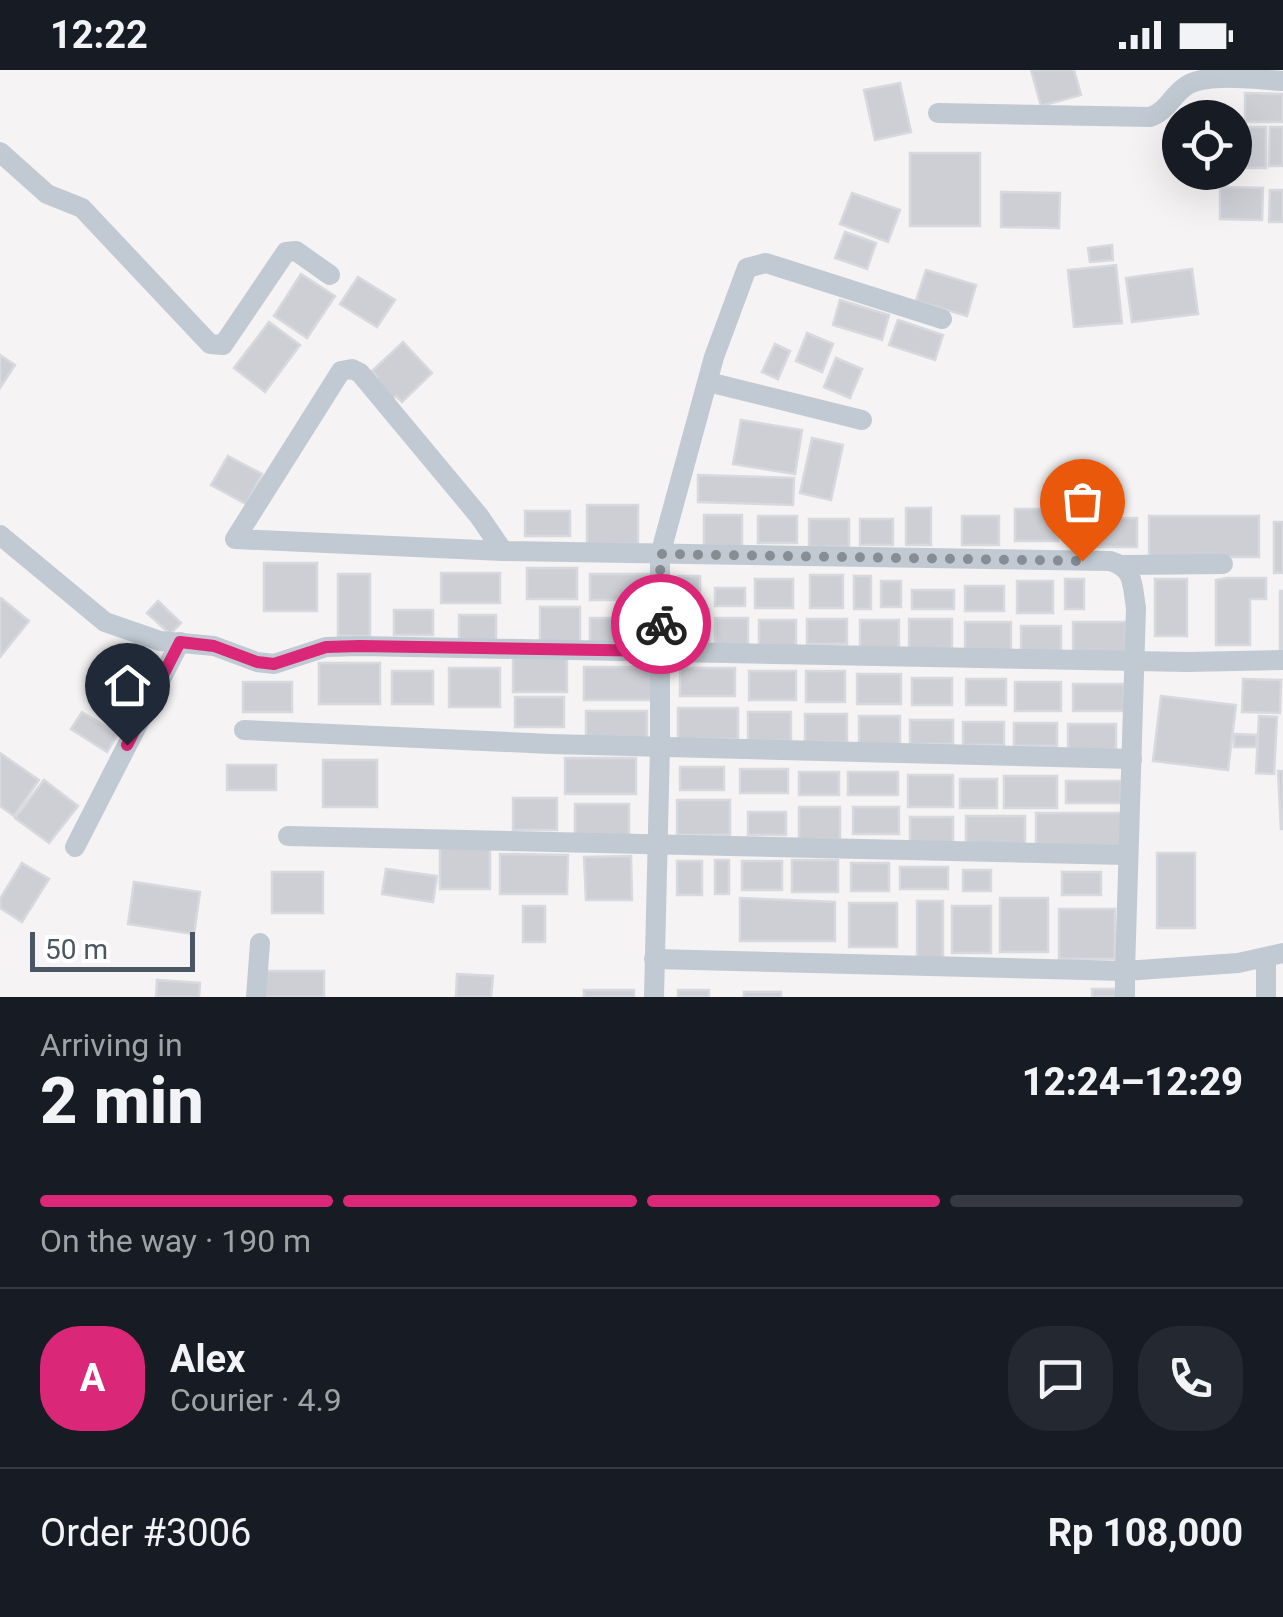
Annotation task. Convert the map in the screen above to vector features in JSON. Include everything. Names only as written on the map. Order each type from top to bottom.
[{"type":"street","points":[[938,113],[1150,117],[1162,113],[1181,90],[1200,80],[1283,81]]},
{"type":"street","points":[[0,152],[48,194],[82,208],[210,344],[224,345],[286,252],[296,251],[330,275]]},
{"type":"street","points":[[654,997],[660,554],[708,382],[746,268],[766,263],[942,319]]},
{"type":"street","points":[[504,551],[360,373],[352,369],[340,371],[234,539],[504,551],[1223,564]]},
{"type":"street","points":[[708,382],[862,420]]},
{"type":"street","points":[[0,535],[105,622],[160,641],[214,646],[274,664],[326,647],[360,646],[1134,661],[1283,660]]},
{"type":"street","points":[[1124,565],[1130,572],[1136,608],[1125,997]]},
{"type":"street","points":[[75,847],[180,642]]},
{"type":"street","points":[[244,730],[440,740],[1132,759]]},
{"type":"street","points":[[288,836],[1128,855]]},
{"type":"street","points":[[256,997],[260,943]]},
{"type":"street","points":[[654,959],[1125,971],[1274,955],[1266,997]]},
{"type":"building","points":[[1031,70],[1074,70],[1081,95],[1041,106]]},
{"type":"building","points":[[900,83],[911,132],[875,140],[864,90]]},
{"type":"building","points":[[1245,93],[1283,94],[1283,122],[1252,122],[1252,100],[1245,100]]},
{"type":"building","points":[[1252,127],[1266,127],[1266,168],[1252,168]]},
{"type":"building","points":[[1270,127],[1283,127],[1283,166],[1269,166]]},
{"type":"building","points":[[910,153],[980,153],[980,226],[910,226]]},
{"type":"building","points":[[1263,188],[1262,220],[1220,219],[1220,190]]},
{"type":"building","points":[[1270,190],[1283,190],[1283,222],[1269,222]]},
{"type":"building","points":[[1001,192],[1060,193],[1059,228],[1001,227]]},
{"type":"building","points":[[852,193],[900,210],[888,242],[840,224]]},
{"type":"building","points":[[845,232],[876,243],[867,269],[835,258]]},
{"type":"building","points":[[1112,245],[1113,260],[1090,262],[1088,248]]},
{"type":"building","points":[[1116,265],[1122,323],[1074,327],[1068,270]]},
{"type":"building","points":[[1192,269],[1198,314],[1132,322],[1126,278]]},
{"type":"building","points":[[926,270],[976,285],[967,316],[916,301]]},
{"type":"building","points":[[301,274],[335,296],[307,338],[274,316]]},
{"type":"building","points":[[358,277],[395,300],[377,327],[340,304]]},
{"type":"building","points":[[840,300],[889,315],[882,340],[833,325]]},
{"type":"building","points":[[898,320],[943,335],[935,360],[889,345]]},
{"type":"building","points":[[269,322],[300,345],[265,392],[234,368]]},
{"type":"building","points":[[807,333],[833,344],[822,372],[796,361]]},
{"type":"building","points":[[403,342],[432,373],[402,402],[396,396],[392,400],[373,380],[377,377],[372,371]]},
{"type":"building","points":[[775,344],[790,351],[778,379],[762,372]]},
{"type":"building","points":[[0,355],[15,365],[0,388]]},
{"type":"building","points":[[836,358],[862,369],[850,398],[824,387]]},
{"type":"building","points":[[741,420],[802,430],[795,474],[733,464]]},
{"type":"building","points":[[812,438],[843,445],[831,500],[800,493]]},
{"type":"building","points":[[228,456],[262,474],[246,504],[211,485]]},
{"type":"building","points":[[698,475],[794,478],[793,505],[698,502]]},
{"type":"building","points":[[587,505],[638,505],[638,544],[587,544]]},
{"type":"building","points":[[906,508],[931,508],[931,545],[906,545]]},
{"type":"building","points":[[1015,509],[1058,509],[1058,541],[1015,541]]},
{"type":"building","points":[[525,511],[570,511],[570,536],[525,536]]},
{"type":"building","points":[[704,515],[742,515],[742,546],[704,546]]},
{"type":"building","points":[[758,516],[797,516],[797,543],[758,543]]},
{"type":"building","points":[[962,516],[999,516],[999,545],[962,545]]},
{"type":"building","points":[[1149,516],[1259,516],[1259,557],[1149,557]]},
{"type":"building","points":[[1073,518],[1137,518],[1137,547],[1073,547]]},
{"type":"building","points":[[809,519],[849,519],[849,547],[809,547]]},
{"type":"building","points":[[860,519],[893,519],[893,545],[860,545]]},
{"type":"building","points":[[1274,522],[1283,522],[1283,573],[1274,573]]},
{"type":"building","points":[[264,563],[317,563],[317,611],[264,611]]},
{"type":"building","points":[[527,568],[577,568],[577,599],[527,599]]},
{"type":"building","points":[[441,573],[500,573],[500,603],[441,603]]},
{"type":"building","points":[[338,574],[370,574],[370,636],[338,636]]},
{"type":"building","points":[[590,574],[655,574],[655,600],[590,600]]},
{"type":"building","points":[[810,575],[843,575],[843,608],[810,608]]},
{"type":"building","points":[[678,576],[700,576],[700,600],[678,600]]},
{"type":"building","points":[[854,576],[871,576],[871,609],[854,609]]},
{"type":"building","points":[[1266,578],[1266,599],[1250,599],[1250,645],[1216,645],[1216,580]]},
{"type":"building","points":[[755,579],[793,579],[793,608],[755,608]]},
{"type":"building","points":[[1065,579],[1084,579],[1084,609],[1065,609]]},
{"type":"building","points":[[1155,579],[1187,579],[1187,636],[1155,636]]},
{"type":"building","points":[[881,581],[901,581],[901,607],[881,607]]},
{"type":"building","points":[[1017,581],[1053,581],[1053,613],[1017,613]]},
{"type":"building","points":[[965,586],[1004,586],[1004,611],[965,611]]},
{"type":"building","points":[[715,588],[745,588],[745,606],[715,606]]},
{"type":"building","points":[[912,590],[954,590],[954,609],[912,609]]},
{"type":"building","points":[[1283,591],[1283,650],[1280,650]]},
{"type":"building","points":[[0,598],[29,621],[0,657]]},
{"type":"building","points":[[158,601],[181,623],[170,634],[147,613]]},
{"type":"building","points":[[540,607],[580,607],[580,644],[540,644]]},
{"type":"building","points":[[674,609],[709,609],[709,641],[674,641]]},
{"type":"building","points":[[394,610],[433,610],[433,635],[394,635]]},
{"type":"building","points":[[459,615],[496,615],[496,641],[459,641]]},
{"type":"building","points":[[590,618],[651,618],[651,645],[590,645]]},
{"type":"building","points":[[715,618],[748,618],[748,646],[715,646]]},
{"type":"building","points":[[807,619],[847,619],[847,644],[807,644]]},
{"type":"building","points":[[909,619],[952,619],[952,649],[909,649]]},
{"type":"building","points":[[759,620],[796,620],[796,647],[759,647]]},
{"type":"building","points":[[860,620],[899,620],[899,650],[860,650]]},
{"type":"building","points":[[965,622],[1011,622],[1011,653],[965,653]]},
{"type":"building","points":[[1073,622],[1126,622],[1126,653],[1073,653]]},
{"type":"building","points":[[1021,626],[1061,626],[1061,653],[1021,653]]},
{"type":"building","points":[[125,656],[156,676],[143,697],[111,676]]},
{"type":"building","points":[[513,658],[567,658],[567,692],[513,692]]},
{"type":"building","points":[[319,663],[380,663],[380,704],[319,704]]},
{"type":"building","points":[[584,667],[652,667],[652,700],[584,700]]},
{"type":"building","points":[[449,668],[500,668],[500,707],[449,707]]},
{"type":"building","points":[[680,668],[735,668],[735,696],[680,696]]},
{"type":"building","points":[[392,671],[433,671],[433,704],[392,704]]},
{"type":"building","points":[[749,671],[796,671],[796,700],[749,700]]},
{"type":"building","points":[[806,671],[845,671],[845,702],[806,702]]},
{"type":"building","points":[[857,674],[901,674],[901,704],[857,704]]},
{"type":"building","points":[[912,678],[952,678],[952,705],[912,705]]},
{"type":"building","points":[[966,679],[1006,679],[1006,705],[966,705]]},
{"type":"building","points":[[1243,679],[1281,680],[1280,713],[1242,712]]},
{"type":"building","points":[[243,682],[292,682],[292,712],[243,712]]},
{"type":"building","points":[[1015,682],[1061,682],[1061,711],[1015,711]]},
{"type":"building","points":[[1073,684],[1124,684],[1124,711],[1073,711]]},
{"type":"building","points":[[1161,696],[1236,705],[1228,770],[1153,761]]},
{"type":"building","points":[[515,697],[564,697],[564,727],[515,727]]},
{"type":"building","points":[[678,708],[738,708],[738,739],[678,739]]},
{"type":"building","points":[[586,711],[647,711],[647,740],[586,740]]},
{"type":"building","points":[[82,712],[118,734],[107,752],[71,729]]},
{"type":"building","points":[[748,712],[791,712],[791,741],[748,741]]},
{"type":"building","points":[[805,714],[847,714],[847,742],[805,742]]},
{"type":"building","points":[[859,716],[900,716],[900,747],[859,747]]},
{"type":"building","points":[[1259,716],[1277,717],[1274,774],[1256,773]]},
{"type":"building","points":[[910,720],[953,720],[953,744],[910,744]]},
{"type":"building","points":[[963,722],[1004,722],[1004,745],[963,745]]},
{"type":"building","points":[[1014,723],[1057,723],[1057,746],[1014,746]]},
{"type":"building","points":[[1068,724],[1116,724],[1116,750],[1068,750]]},
{"type":"building","points":[[1234,734],[1257,735],[1256,747],[1234,747]]},
{"type":"building","points":[[0,753],[39,780],[14,816],[0,806]]},
{"type":"building","points":[[565,758],[636,758],[636,794],[565,794]]},
{"type":"building","points":[[323,760],[377,760],[377,807],[323,807]]},
{"type":"building","points":[[227,765],[276,765],[276,790],[227,790]]},
{"type":"building","points":[[680,767],[724,767],[724,790],[680,790]]},
{"type":"building","points":[[740,769],[788,769],[788,793],[740,793]]},
{"type":"building","points":[[1278,771],[1283,771],[1283,829],[1281,829]]},
{"type":"building","points":[[799,772],[839,772],[839,795],[799,795]]},
{"type":"building","points":[[848,772],[898,772],[898,795],[848,795]]},
{"type":"building","points":[[908,775],[953,775],[953,807],[908,807]]},
{"type":"building","points":[[1004,776],[1057,776],[1057,808],[1004,808]]},
{"type":"building","points":[[960,779],[997,779],[997,808],[960,808]]},
{"type":"building","points":[[44,780],[78,806],[49,843],[15,818]]},
{"type":"building","points":[[1066,781],[1121,781],[1121,803],[1066,803]]},
{"type":"building","points":[[513,798],[557,798],[557,830],[513,830]]},
{"type":"building","points":[[677,800],[730,800],[730,835],[677,835]]},
{"type":"building","points":[[575,804],[629,804],[629,835],[575,835]]},
{"type":"building","points":[[799,807],[840,807],[840,839],[799,839]]},
{"type":"building","points":[[853,807],[899,807],[899,834],[853,834]]},
{"type":"building","points":[[748,812],[786,812],[786,835],[748,835]]},
{"type":"building","points":[[1036,813],[1122,813],[1122,848],[1036,848]]},
{"type":"building","points":[[966,816],[1025,816],[1025,846],[966,846]]},
{"type":"building","points":[[910,817],[953,817],[953,845],[910,845]]},
{"type":"building","points":[[440,848],[490,848],[490,889],[440,889]]},
{"type":"building","points":[[1157,853],[1195,853],[1195,928],[1157,928]]},
{"type":"building","points":[[500,854],[568,855],[567,894],[500,894]]},
{"type":"building","points":[[631,856],[632,900],[586,900],[584,857]]},
{"type":"building","points":[[715,860],[729,860],[729,894],[715,894]]},
{"type":"building","points":[[792,860],[838,860],[838,892],[792,892]]},
{"type":"building","points":[[677,861],[702,861],[702,895],[677,895]]},
{"type":"building","points":[[742,861],[782,861],[782,890],[742,890]]},
{"type":"building","points":[[22,863],[49,879],[22,922],[0,908],[0,899]]},
{"type":"building","points":[[851,863],[889,863],[889,891],[851,891]]},
{"type":"building","points":[[900,867],[948,867],[948,889],[900,889]]},
{"type":"building","points":[[386,869],[437,876],[433,902],[382,894]]},
{"type":"building","points":[[963,870],[991,870],[991,891],[963,891]]},
{"type":"building","points":[[272,872],[323,872],[323,913],[272,913]]},
{"type":"building","points":[[1062,872],[1101,872],[1101,895],[1062,895]]},
{"type":"building","points":[[134,882],[200,892],[194,934],[128,924]]},
{"type":"building","points":[[740,898],[835,902],[835,941],[740,941]]},
{"type":"building","points":[[1000,898],[1048,898],[1048,952],[1000,952]]},
{"type":"building","points":[[917,901],[943,901],[943,958],[917,958]]},
{"type":"building","points":[[849,903],[897,903],[897,947],[849,947]]},
{"type":"building","points":[[523,906],[545,906],[545,942],[523,942]]},
{"type":"building","points":[[952,906],[991,906],[991,953],[952,953]]},
{"type":"building","points":[[1059,909],[1115,909],[1115,959],[1059,959]]},
{"type":"building","points":[[264,971],[324,971],[324,997],[264,997]]},
{"type":"building","points":[[457,974],[493,976],[491,997],[456,997]]},
{"type":"building","points":[[157,980],[200,983],[199,997],[156,997]]},
{"type":"building","points":[[1092,989],[1120,989],[1120,997],[1092,997]]},
{"type":"building","points":[[584,990],[634,990],[634,997],[584,997]]},
{"type":"building","points":[[678,990],[709,990],[709,997],[678,997]]},
{"type":"building","points":[[744,992],[781,992],[781,997],[744,997]]},
{"type":"way so far","points":[[661,624],[660,554],[1082,561]]},
{"type":"route","points":[[127,745],[180,642],[214,646],[274,664],[326,647],[660,651],[661,624]]}]
